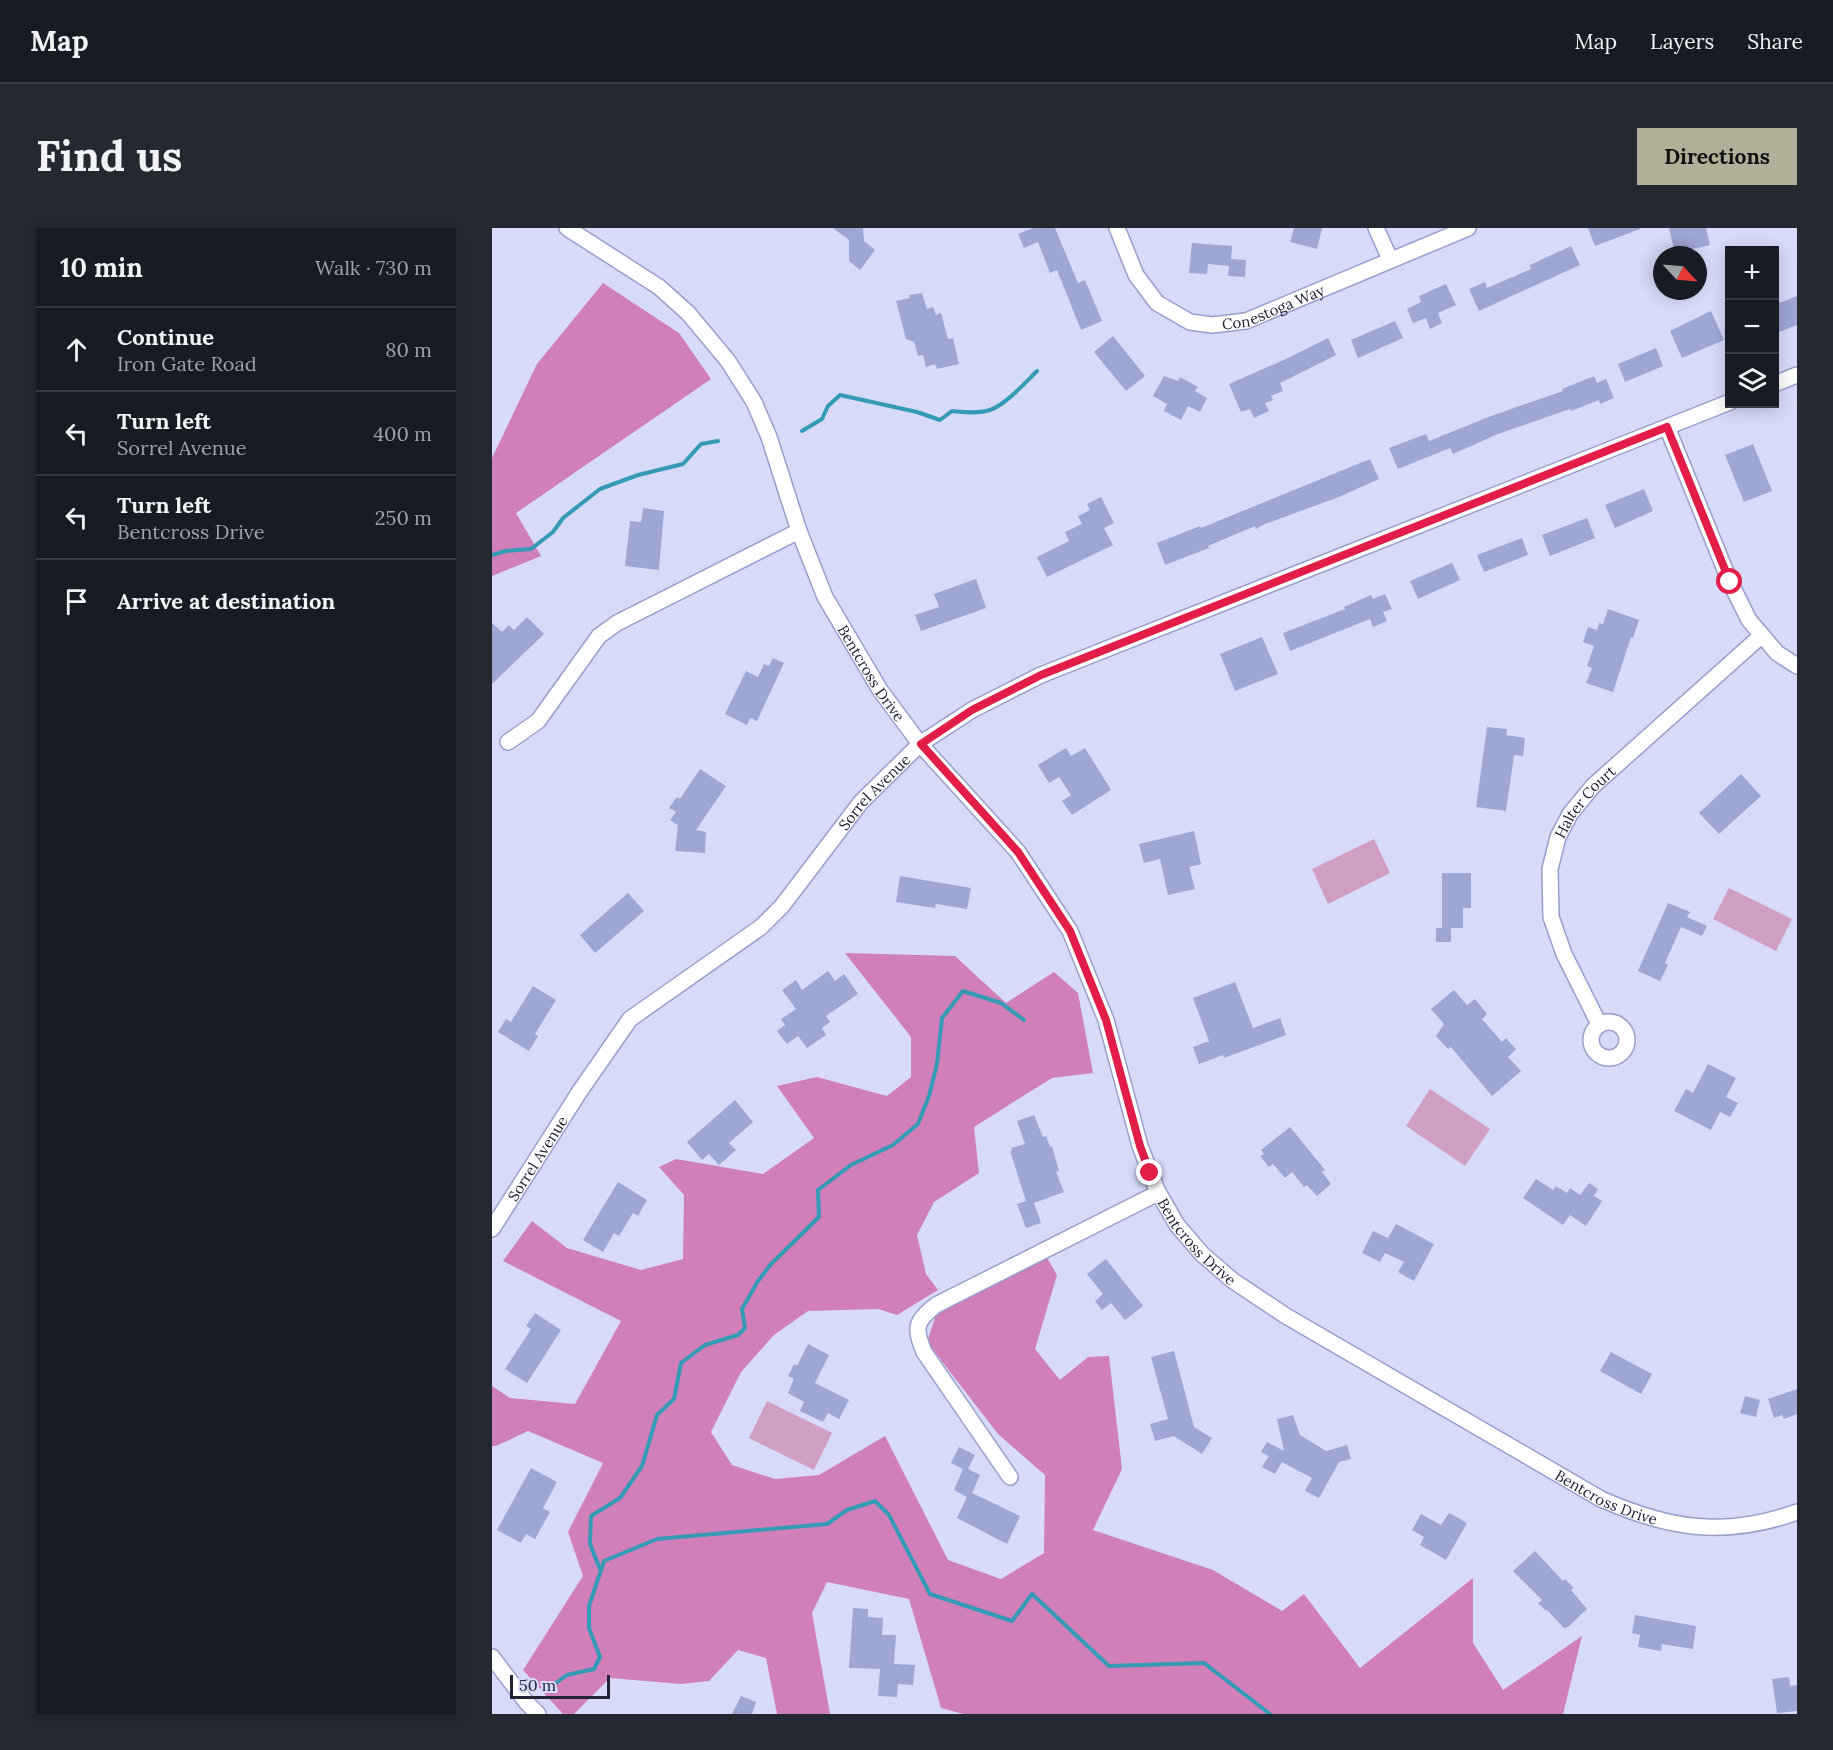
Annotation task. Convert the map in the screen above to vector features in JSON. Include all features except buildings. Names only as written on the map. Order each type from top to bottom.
[{"type":"street","name":"Bentcross Drive","points":[[567,228],[659,287],[688,313],[728,361],[754,402],[769,437],[799,531],[825,597],[880,690],[921,744],[1018,852],[1070,931],[1106,1020],[1140,1146],[1158,1193],[1177,1225],[1202,1254],[1232,1280],[1292,1319],[1601,1499],[1634,1513],[1688,1527],[1723,1527],[1770,1522],[1797,1512]]},
{"type":"street","name":"Conestoga Way","points":[[1117,228],[1136,275],[1157,303],[1190,322],[1212,326],[1246,321],[1468,228]]},
{"type":"street","points":[[1376,228],[1390,259]]},
{"type":"street","points":[[1779,382],[1797,375]]},
{"type":"street","name":"Sorrel Avenue","points":[[492,1229],[579,1091],[630,1019],[761,927],[782,906],[861,802],[921,744],[972,710],[1041,675],[1725,404]]},
{"type":"street","points":[[1667,427],[1730,582],[1749,620],[1777,653],[1797,666]]},
{"type":"street","points":[[508,742],[538,721],[599,636],[617,623],[799,531]]},
{"type":"street","name":"Halter Court","points":[[1599,1024],[1564,954],[1551,917],[1550,868],[1558,837],[1570,814],[1593,786],[1761,636]]},
{"type":"street","points":[[1010,1477],[924,1352],[916,1334],[917,1325],[924,1315],[936,1305],[1158,1193]]},
{"type":"street","points":[[492,1657],[538,1714]]},
{"type":"shaded area","points":[[603,283],[679,333],[711,379],[516,513],[541,556],[492,576],[492,458],[537,364]]},
{"type":"shaded area","points":[[1374,839],[1390,873],[1328,904],[1312,869]]},
{"type":"shaded area","points":[[1729,888],[1792,919],[1776,951],[1713,919]]},
{"type":"shaded area","points":[[845,953],[955,956],[1006,1003],[1054,972],[1078,993],[1093,1073],[1052,1078],[974,1127],[979,1173],[934,1202],[917,1235],[926,1274],[938,1290],[897,1315],[878,1309],[808,1311],[774,1335],[741,1372],[711,1432],[732,1465],[775,1479],[819,1475],[885,1436],[948,1560],[1001,1579],[1044,1553],[1045,1475],[998,1434],[927,1342],[936,1315],[1046,1256],[1057,1275],[1035,1349],[1060,1380],[1088,1357],[1109,1356],[1122,1469],[1093,1530],[1213,1570],[1282,1611],[1304,1594],[1360,1668],[1473,1578],[1473,1643],[1503,1690],[1582,1636],[1563,1714],[963,1714],[941,1708],[909,1599],[827,1582],[812,1613],[830,1714],[777,1714],[766,1658],[738,1650],[709,1681],[681,1684],[610,1678],[574,1714],[563,1714],[523,1670],[583,1576],[568,1532],[603,1463],[528,1431],[492,1446],[492,1386],[510,1398],[575,1404],[621,1321],[503,1261],[532,1221],[567,1248],[641,1270],[683,1259],[684,1195],[659,1167],[676,1159],[763,1174],[814,1138],[777,1086],[817,1077],[887,1096],[911,1077],[911,1037]]},
{"type":"shaded area","points":[[1430,1089],[1490,1129],[1465,1166],[1406,1126]]},
{"type":"shaded area","points":[[767,1401],[832,1433],[814,1470],[749,1438]]},
{"type":"waterway","points":[[802,431],[822,419],[828,406],[840,395],[917,412],[940,420],[952,411],[985,411],[1008,399],[1037,371]]},
{"type":"waterway","points":[[492,555],[506,551],[531,549],[553,532],[563,518],[600,489],[638,475],[683,464],[701,444],[718,441]]},
{"type":"waterway","points":[[600,1569],[590,1544],[591,1516],[620,1498],[642,1466],[657,1415],[674,1399],[681,1363],[705,1345],[738,1335],[745,1328],[742,1309],[758,1281],[771,1264],[819,1217],[818,1190],[851,1165],[893,1145],[918,1124],[929,1096],[937,1064],[942,1018],[963,991],[1001,1003],[1024,1020]]},
{"type":"waterway","points":[[549,1688],[567,1675],[594,1669],[600,1657],[589,1628],[589,1606],[604,1561],[657,1539],[827,1524],[847,1510],[875,1501],[889,1515],[930,1594],[1012,1621],[1032,1594],[1109,1666],[1204,1663],[1270,1714]]},
{"type":"route","points":[[1150,1173],[1140,1146],[1106,1020],[1070,931],[1018,852],[921,744],[972,710],[1041,675],[1667,427],[1730,582]]}]
